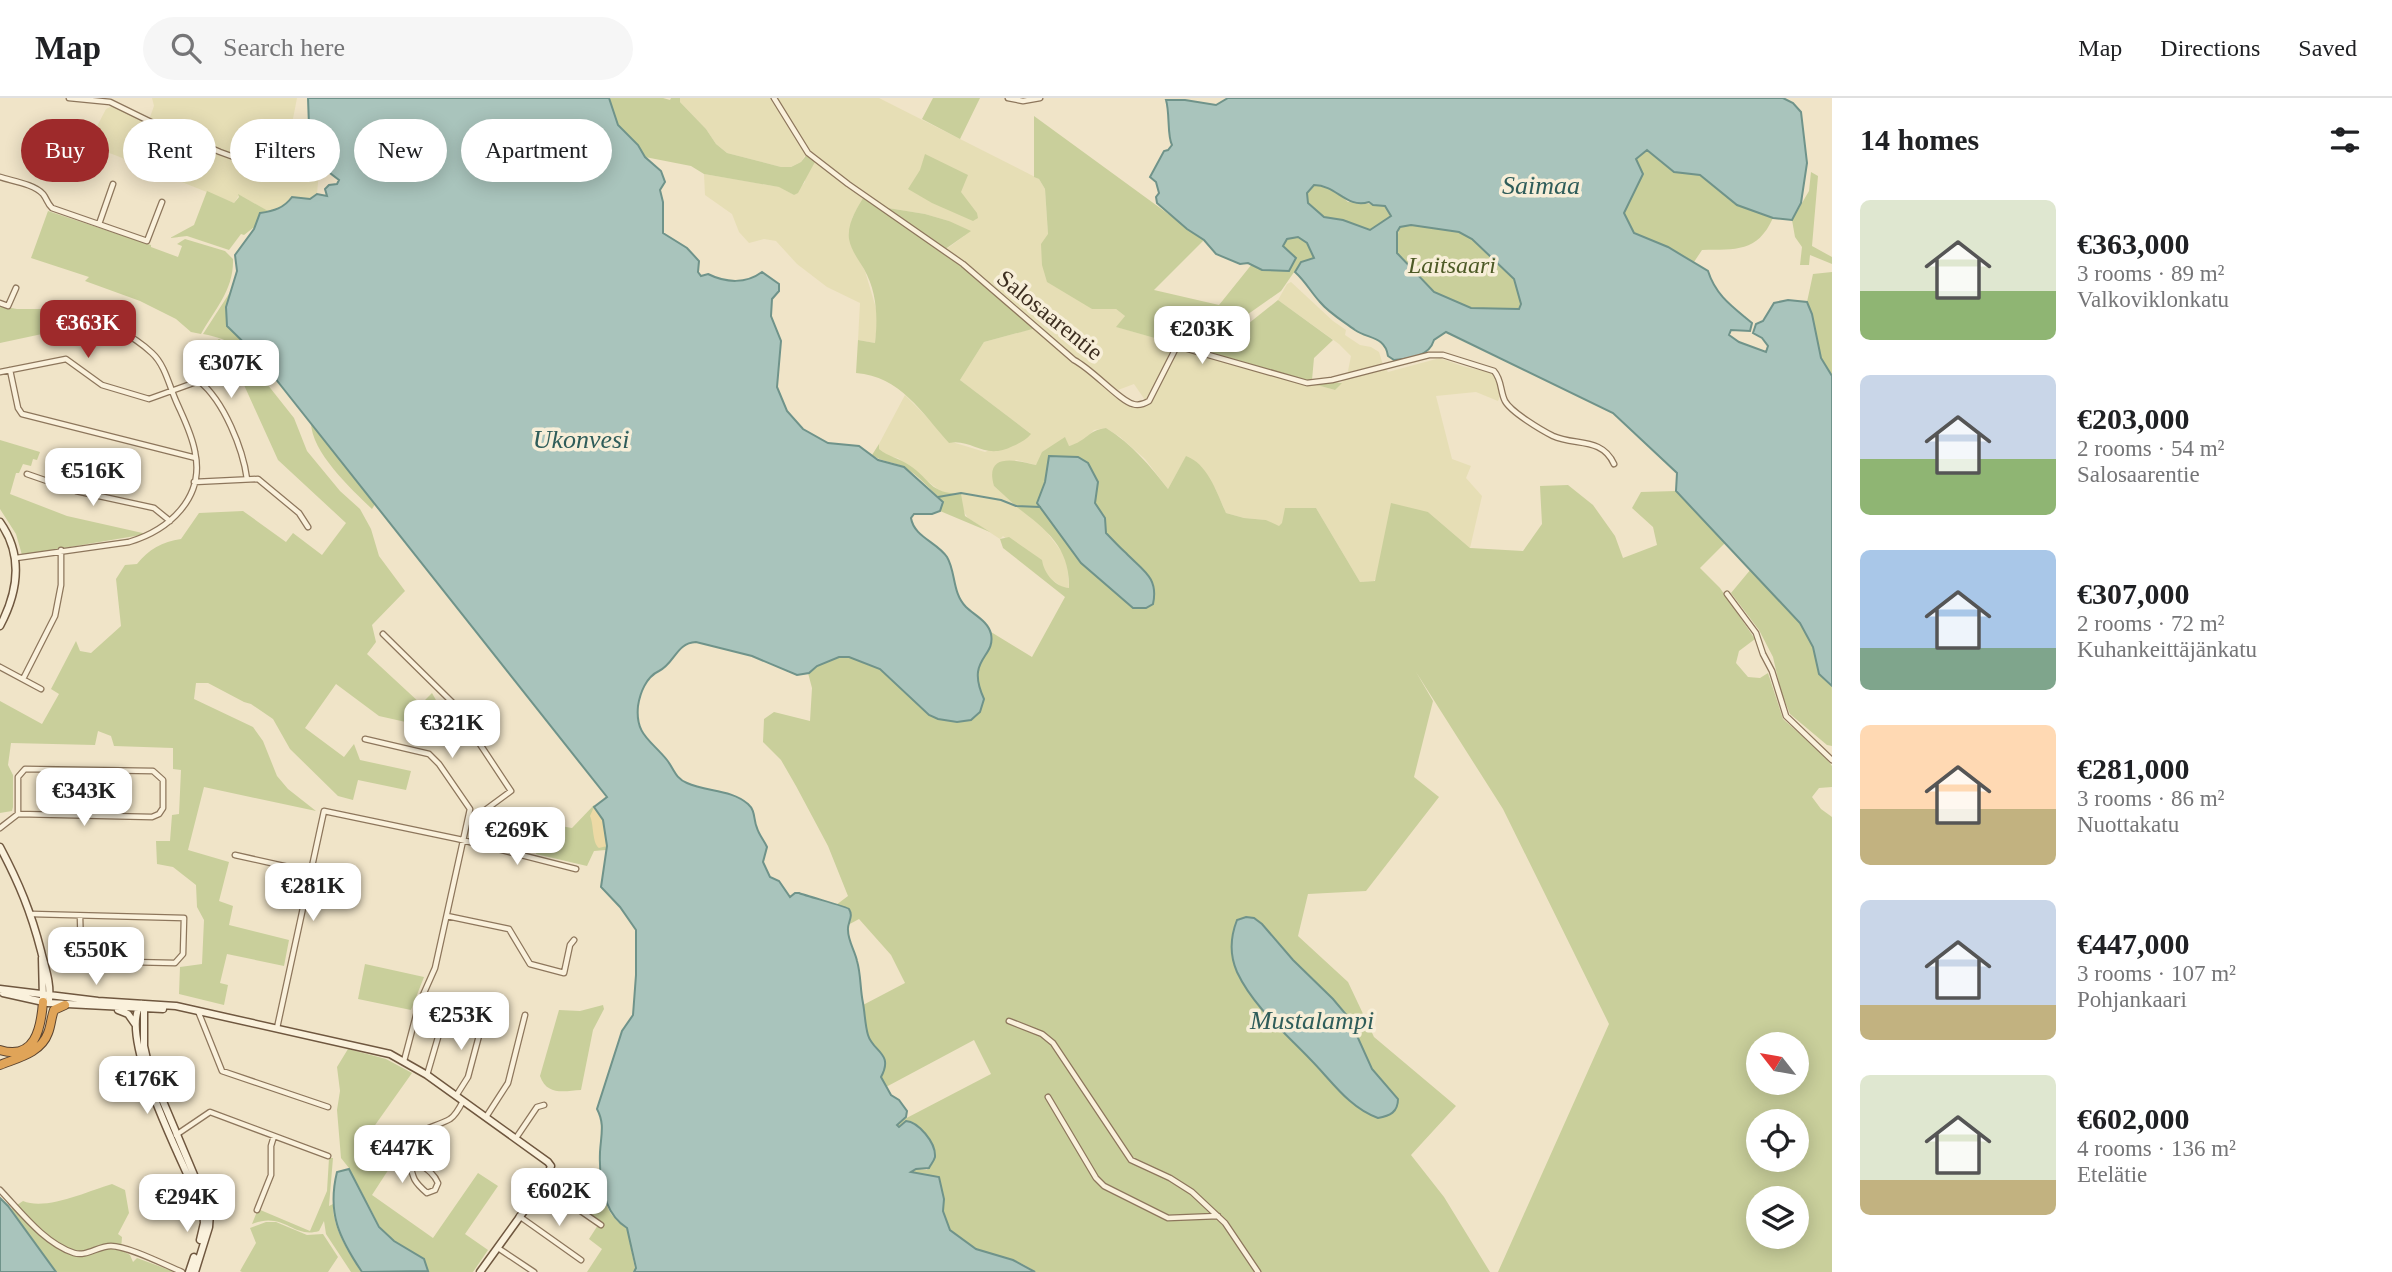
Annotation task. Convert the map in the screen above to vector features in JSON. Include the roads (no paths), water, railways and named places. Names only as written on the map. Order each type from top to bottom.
[{"type":"highway","points":[[0,1050],[18,1052],[31,1044],[40,1030],[46,999]]},
{"type":"highway","points":[[24,1056],[42,1037],[46,1027],[46,999]]},
{"type":"highway","points":[[0,1065],[24,1056],[43,1043],[48,1035],[54,1010],[65,1005]]},
{"type":"street","points":[[69,98],[110,102],[153,123],[230,154]]},
{"type":"street","name":"Salosaarentie","points":[[774,98],[808,153],[963,264],[1074,360],[1086,366],[1130,404],[1142,405],[1149,401],[1177,346],[1307,383],[1332,380],[1429,355],[1443,355],[1494,371],[1500,378],[1504,399],[1511,408],[1551,435],[1597,446],[1608,454],[1614,464]]},
{"type":"street","points":[[1008,98],[1023,102],[1040,98]]},
{"type":"street","points":[[0,177],[37,190],[52,208],[147,241],[162,202]]},
{"type":"street","points":[[99,224],[113,184]]},
{"type":"street","points":[[0,303],[8,306],[16,288]]},
{"type":"street","points":[[16,558],[129,542],[147,536],[170,522],[187,502],[194,482],[196,458],[190,435],[161,364],[151,351],[128,335],[67,307]]},
{"type":"street","points":[[0,372],[66,359],[102,385],[149,399],[196,381],[202,383],[213,395],[243,456],[247,479]]},
{"type":"street","points":[[10,370],[18,408],[22,414],[196,458]]},
{"type":"street","points":[[27,474],[76,491],[154,508],[170,522]]},
{"type":"street","points":[[194,482],[258,479],[299,513],[308,527]]},
{"type":"street","points":[[0,522],[16,558],[13,598],[0,626]]},
{"type":"street","points":[[23,679],[55,616],[61,584],[61,550]]},
{"type":"street","points":[[1727,594],[1756,633],[1772,671],[1786,716],[1832,760]]},
{"type":"street","points":[[383,634],[452,702],[512,791],[477,816],[469,817]]},
{"type":"street","points":[[0,667],[41,690]]},
{"type":"street","points":[[365,738],[429,754],[470,809],[435,968],[419,1004],[404,1061]]},
{"type":"street","points":[[0,828],[18,814],[152,817],[159,814],[163,808],[163,780],[153,771],[25,769],[18,777],[18,814]]},
{"type":"street","points":[[277,1028],[324,811],[463,840],[576,869]]},
{"type":"street","points":[[0,847],[32,914],[42,956],[46,999]]},
{"type":"street","points":[[235,855],[311,872]]},
{"type":"street","points":[[32,914],[184,918],[183,954],[175,963],[87,961],[80,953],[80,916]]},
{"type":"street","points":[[447,916],[509,929],[530,964],[564,973],[574,940]]},
{"type":"street","points":[[0,991],[46,999],[197,1011],[375,1050],[404,1061],[550,1164],[551,1172],[543,1185],[480,1272]]},
{"type":"street","points":[[46,999],[65,1005],[141,1007]]},
{"type":"street","points":[[106,1007],[128,1014],[137,1028]]},
{"type":"street","points":[[141,1007],[137,1028],[142,1068],[210,1213],[209,1227],[195,1272]]},
{"type":"street","points":[[141,1007],[146,1058],[203,1210],[202,1231],[189,1272]]},
{"type":"street","points":[[427,1075],[446,1010]]},
{"type":"street","points":[[197,1011],[222,1071],[328,1107]]},
{"type":"street","points":[[486,1117],[509,1083],[525,1015]]},
{"type":"street","points":[[456,1096],[468,1077],[484,1017]]},
{"type":"street","points":[[1009,1021],[1042,1034],[1053,1043],[1131,1160],[1170,1178],[1192,1192],[1218,1216],[1258,1272]]},
{"type":"street","points":[[1048,1097],[1096,1178],[1104,1186],[1168,1218],[1218,1216]]},
{"type":"street","points":[[406,1151],[411,1158],[435,1174],[438,1183],[435,1190],[427,1193],[414,1182],[406,1151],[408,1142],[417,1133],[453,1117],[463,1101]]},
{"type":"street","points":[[516,1138],[537,1107],[544,1105]]},
{"type":"street","points":[[174,1135],[210,1112],[328,1156]]},
{"type":"street","points":[[257,1210],[271,1175],[270,1156],[274,1136]]},
{"type":"street","points":[[543,1185],[601,1225]]},
{"type":"street","points":[[0,1190],[32,1224],[71,1252],[84,1254],[96,1248],[112,1246],[182,1272]]},
{"type":"street","points":[[519,1216],[581,1260]]},
{"type":"street","points":[[497,1247],[534,1272]]},
{"type":"water","name":"Ukonvesi","points":[[308,98],[609,98],[618,125],[638,145],[645,157],[661,171],[665,182],[660,190],[663,202],[663,233],[687,248],[699,261],[698,272],[701,276],[708,274],[736,281],[749,279],[762,272],[779,284],[779,291],[772,299],[771,316],[781,341],[777,387],[787,411],[803,429],[828,443],[859,446],[878,460],[904,467],[943,502],[940,511],[914,514],[911,518],[916,530],[947,557],[962,601],[984,622],[991,634],[989,649],[979,667],[978,675],[984,699],[980,712],[971,720],[957,722],[929,715],[880,669],[849,657],[839,657],[817,666],[809,673],[797,675],[752,656],[696,642],[684,646],[647,681],[640,696],[638,716],[645,736],[680,779],[694,786],[734,796],[751,807],[758,831],[767,847],[763,862],[770,877],[779,881],[790,897],[799,893],[849,909],[851,915],[848,934],[858,966],[868,1035],[884,1058],[881,1077],[891,1095],[899,1100],[907,1111],[906,1117],[897,1125],[899,1127],[906,1121],[916,1125],[929,1139],[935,1151],[935,1158],[929,1168],[911,1172],[939,1177],[944,1199],[943,1211],[950,1230],[976,1249],[1013,1260],[1035,1272],[634,1272],[636,1268],[627,1228],[619,1222],[608,1204],[600,1173],[602,1125],[597,1109],[622,1031],[633,1015],[636,975],[636,930],[620,907],[601,887],[607,846],[603,820],[594,807],[607,797],[267,365],[227,326],[226,307],[237,271],[235,255],[254,229],[260,213],[286,204],[292,197],[310,199],[317,194],[327,196],[325,189],[340,182],[340,119],[309,119]]},
{"type":"water","name":"Saimaa","points":[[1228,98],[1783,98],[1793,103],[1801,112],[1807,163],[1801,203],[1792,220],[1773,218],[1737,205],[1700,175],[1674,172],[1647,150],[1636,159],[1643,174],[1624,213],[1634,233],[1668,247],[1708,271],[1720,294],[1752,323],[1750,331],[1731,330],[1729,335],[1739,342],[1766,352],[1768,346],[1762,338],[1753,333],[1756,324],[1763,321],[1774,303],[1788,300],[1807,302],[1821,358],[1832,376],[1832,686],[1819,674],[1813,647],[1800,623],[1676,491],[1677,473],[1613,413],[1446,332],[1434,340],[1423,354],[1394,360],[1388,356],[1380,341],[1355,330],[1328,310],[1295,272],[1301,262],[1314,258],[1307,243],[1298,237],[1287,239],[1283,246],[1296,258],[1289,271],[1262,270],[1216,254],[1204,240],[1157,203],[1156,197],[1159,193],[1156,182],[1150,177],[1164,151],[1172,145],[1166,100],[1216,105]],"holes":[[[1314,185],[1322,186],[1354,202],[1385,206],[1391,216],[1370,230],[1343,220],[1324,217],[1308,203],[1307,193]],[[1411,225],[1459,232],[1472,239],[1514,279],[1521,304],[1519,309],[1471,308],[1434,292],[1397,253],[1397,232],[1400,227]]]},
{"type":"water","points":[[1049,456],[1078,457],[1088,463],[1098,482],[1095,503],[1105,518],[1106,533],[1148,575],[1154,587],[1153,604],[1146,608],[1133,608],[1081,563],[1037,503],[1045,482]]},
{"type":"water","name":"Mustalampi","points":[[1254,918],[1262,924],[1349,1018],[1372,1069],[1398,1099],[1397,1107],[1392,1113],[1378,1118],[1358,1108],[1252,996],[1237,972],[1232,952],[1237,920]]},
{"type":"water","points":[[349,1169],[379,1227],[394,1241],[424,1259],[428,1271],[362,1272],[341,1236],[334,1213],[337,1172]]},
{"type":"water","points":[[0,1198],[8,1206],[56,1272],[0,1272]]},
{"type":"waterway","points":[[938,497],[961,493],[1001,500],[1016,506],[1040,507]]},
{"type":"park label","name":"Laitsaari","points":[[1452,265]]}]
